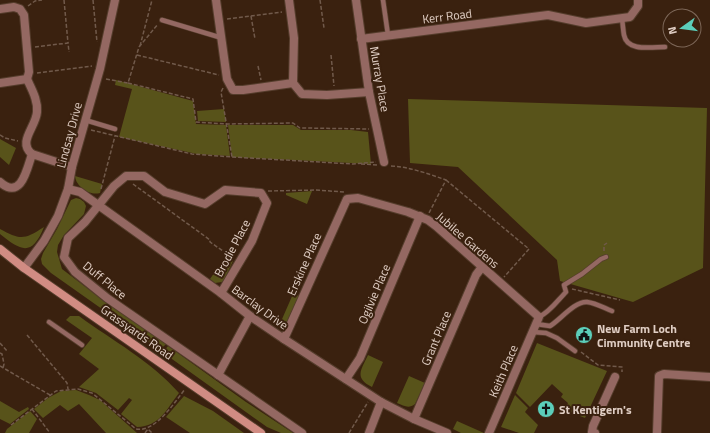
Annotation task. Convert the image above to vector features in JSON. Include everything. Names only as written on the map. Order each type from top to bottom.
[{"type":"main road","name":"Grassyards Road","points":[[0,249],[24,268],[262,433]]},
{"type":"street","name":"Lindsay Drive","points":[[24,268],[44,241],[58,216],[68,189],[72,167],[100,66],[115,0]]},
{"type":"street","points":[[216,0],[227,78],[233,90],[293,83]]},
{"type":"street","points":[[288,0],[294,38],[293,83],[302,94],[369,92]]},
{"type":"street","name":"Murray Place","points":[[356,0],[369,92],[377,129],[382,164]]},
{"type":"street","points":[[626,18],[638,6],[638,0]]},
{"type":"street","points":[[0,9],[14,7],[20,9],[24,15],[28,76],[36,98],[37,113],[25,144],[27,150],[32,154],[72,167]]},
{"type":"street","name":"Kerr Road","points":[[361,39],[548,14],[586,23],[626,18]]},
{"type":"street","points":[[0,83],[28,76]]},
{"type":"street","points":[[0,182],[4,186],[12,188],[18,186],[22,181],[32,154]]},
{"type":"street","points":[[126,176],[144,176],[165,192],[206,204],[225,190],[261,193]]},
{"type":"street","name":"Duff Place","points":[[126,176],[114,186],[86,222],[68,238],[64,257],[75,272],[107,298],[302,433]]},
{"type":"street","name":"Barclay Drive","points":[[68,189],[80,192],[100,205],[221,293],[250,316],[381,402],[414,419],[447,433]]},
{"type":"street","name":"Brodie Place","points":[[221,293],[252,241],[267,203],[261,193]]},
{"type":"street","name":"Jubilee Gardens","points":[[347,200],[358,198],[423,218],[436,226],[499,282],[538,321]]},
{"type":"street","name":"Erskine Place","points":[[284,339],[347,200]]},
{"type":"street","name":"Ogilvie Place","points":[[346,379],[360,358],[423,218]]},
{"type":"street","name":"Grant Place","points":[[414,419],[476,275],[482,267]]},
{"type":"street","points":[[218,375],[250,316]]},
{"type":"street","name":"Keith Place","points":[[489,433],[538,321]]},
{"type":"street","points":[[657,433],[660,376],[664,374],[710,377]]},
{"type":"street","points":[[595,433],[592,432],[594,426],[615,377]]},
{"type":"street","points":[[369,433],[381,402]]},
{"type":"lane","points":[[383,0],[388,35]]},
{"type":"lane","points":[[626,18],[624,36],[627,43],[634,47],[662,47]]},
{"type":"lane","points":[[162,20],[222,38]]},
{"type":"lane","points":[[84,124],[115,129]]},
{"type":"lane","points":[[606,257],[564,285],[566,292],[538,321],[550,326],[583,302],[589,302],[612,311]]},
{"type":"lane","points":[[49,322],[82,345]]},
{"type":"lane","points":[[533,332],[546,333],[557,338],[574,350]]},
{"type":"path","points":[[21,11],[34,1],[42,0]]},
{"type":"path","points":[[64,0],[69,52]]},
{"type":"path","points":[[93,0],[98,46],[104,47]]},
{"type":"path","points":[[128,83],[152,0]]},
{"type":"path","points":[[320,0],[324,28]]},
{"type":"path","points":[[219,20],[290,11]]},
{"type":"path","points":[[251,16],[255,39]]},
{"type":"path","points":[[139,47],[162,20]]},
{"type":"path","points":[[27,48],[68,43]]},
{"type":"path","points":[[137,55],[227,78],[221,92],[232,157]]},
{"type":"path","points":[[331,55],[335,94]]},
{"type":"path","points":[[28,76],[100,66]]},
{"type":"path","points":[[258,66],[262,87]]},
{"type":"path","points":[[97,77],[193,99],[196,122],[227,124],[293,123],[300,128],[377,129]]},
{"type":"path","points":[[84,124],[115,136],[192,154],[353,164],[382,164],[399,166],[446,180],[529,249],[499,282]]},
{"type":"path","points":[[0,135],[25,144]]},
{"type":"path","points":[[101,192],[115,136]]},
{"type":"path","points":[[353,164],[382,164]]},
{"type":"path","points":[[126,176],[134,185],[239,263]]},
{"type":"path","points":[[423,218],[446,180]]},
{"type":"path","points":[[261,193],[269,190],[316,190],[346,192],[347,200]]},
{"type":"path","points":[[565,287],[620,300]]},
{"type":"path","points":[[27,335],[67,383],[68,389]]},
{"type":"path","points":[[0,342],[7,350]]},
{"type":"path","points":[[574,350],[577,348],[598,365],[622,367],[622,377],[615,377]]},
{"type":"path","points":[[0,353],[2,354],[4,364],[3,368]]},
{"type":"path","points":[[0,366],[50,395]]},
{"type":"path","points":[[11,424],[56,391],[78,389],[92,393],[136,429],[141,431],[156,424],[190,383]]},
{"type":"path","points":[[349,433],[372,396]]},
{"type":"path","points":[[32,409],[50,433]]},
{"type":"path","points":[[145,433],[148,429]]},
{"type":"path","points":[[148,429],[152,433]]},
{"type":"shaded area","points":[[116,80],[193,101],[196,124],[226,125],[230,156],[197,154],[119,137],[132,89],[115,85]]},
{"type":"shaded area","points":[[408,99],[707,108],[703,268],[633,302],[560,281],[557,260],[458,167],[410,163]]},
{"type":"shaded area","points":[[224,109],[226,122],[198,121],[197,111]]},
{"type":"shaded area","points":[[228,125],[293,125],[301,130],[351,130],[368,132],[371,164],[232,157]]},
{"type":"shaded area","points":[[0,139],[16,148],[9,165],[0,157]]},
{"type":"shaded area","points":[[75,176],[102,184],[100,193],[96,194],[84,190],[78,184]]},
{"type":"shaded area","points":[[312,191],[307,204],[286,195],[286,193]]},
{"type":"shaded area","points":[[76,198],[84,202],[86,206],[84,214],[64,235],[58,245],[57,252],[62,269],[100,298],[166,344],[160,350],[51,273],[42,264],[41,259],[43,253],[71,200]]},
{"type":"shaded area","points":[[44,227],[40,237],[35,243],[30,247],[25,248],[14,244],[0,234],[0,229],[17,237],[22,237],[32,234]]},
{"type":"shaded area","points":[[226,256],[233,261],[224,280],[222,282],[215,283],[210,279]]},
{"type":"shaded area","points":[[293,294],[299,296],[288,323],[279,326]]},
{"type":"shaded area","points":[[70,316],[79,316],[144,361],[179,393],[162,416],[151,424],[137,427],[121,414],[132,400],[129,398],[118,410],[96,393],[79,387],[99,369],[79,354],[92,338],[66,320]]},
{"type":"shaded area","points":[[537,343],[607,371],[585,418],[565,410],[568,403],[561,397],[563,394],[552,384],[530,407],[516,393]]},
{"type":"shaded area","points":[[168,346],[246,402],[293,433],[281,433],[267,427],[165,354],[164,351]]},
{"type":"shaded area","points":[[368,355],[383,362],[372,387],[366,384],[361,377],[361,369]]},
{"type":"shaded area","points":[[409,376],[425,383],[415,404],[409,407],[397,403]]},
{"type":"shaded area","points":[[76,390],[100,400],[137,433],[106,433],[79,404],[68,411],[60,405],[43,418],[34,409],[48,398],[61,391]]},
{"type":"shaded area","points":[[515,395],[528,408],[525,412],[538,425],[534,433],[519,433],[501,427]]},
{"type":"shaded area","points":[[184,396],[213,411],[244,433],[190,433],[166,417]]},
{"type":"shaded area","points":[[0,401],[19,412],[28,407],[29,409],[10,424],[0,419]]},
{"type":"shaded area","points":[[30,411],[37,419],[29,433],[5,433],[7,429]]},
{"type":"shaded area","points":[[457,421],[484,433],[461,433],[453,429]]},
{"type":"place","name":"New Farm Loch Cimmunity Centre","points":[[584,335]]},
{"type":"place","name":"St Kentigern's","points":[[546,409]]}]
